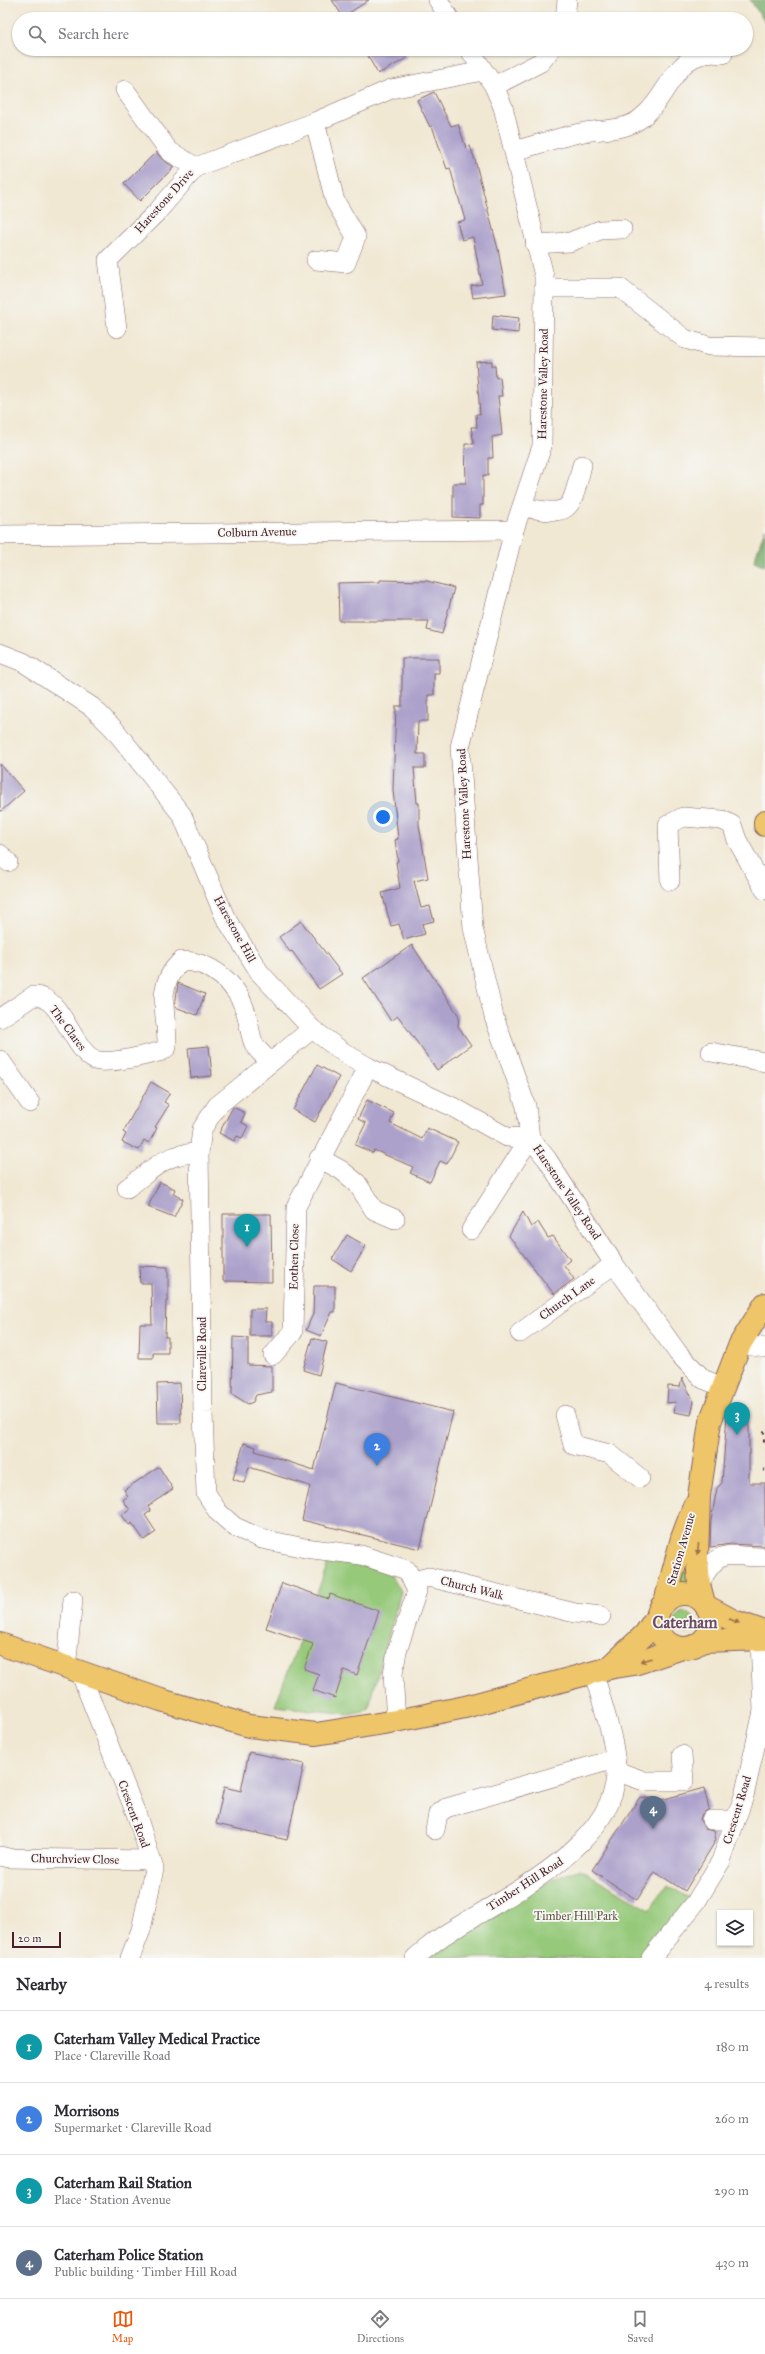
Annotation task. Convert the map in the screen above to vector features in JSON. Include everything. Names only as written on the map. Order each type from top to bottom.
[{"type":"main road","name":"Station Avenue","points":[[703,1598],[699,1496],[710,1422],[740,1344],[765,1304]]},
{"type":"main road","name":"Station Avenue","points":[[661,1609],[689,1516],[699,1496]]},
{"type":"main road","points":[[602,1670],[645,1634],[661,1609],[672,1597],[686,1594],[698,1599],[703,1598],[734,1621],[763,1637]]},
{"type":"main road","points":[[0,1644],[161,1700],[249,1726],[316,1734],[396,1721],[465,1706],[602,1670],[634,1664],[682,1648],[696,1645],[702,1641],[708,1631],[710,1620],[703,1598]]},
{"type":"main road","points":[[661,1609],[657,1624],[664,1640],[675,1647],[682,1648]]},
{"type":"main road","points":[[702,1641],[763,1637]]},
{"type":"street","points":[[438,0],[446,12]]},
{"type":"street","points":[[566,12],[567,0]]},
{"type":"street","name":"Harestone Valley Road","points":[[473,56],[494,86],[503,106],[535,244],[544,276],[544,288],[542,446],[514,530],[460,747],[473,928],[494,1017],[526,1106],[530,1138],[547,1159],[614,1264],[682,1358],[703,1379],[723,1387]]},
{"type":"street","points":[[494,86],[540,62],[545,56]]},
{"type":"street","points":[[514,151],[584,132],[620,128],[638,120],[648,112],[665,92],[677,70],[694,56]]},
{"type":"street","name":"Harestone Drive","points":[[117,328],[108,260],[158,212],[196,167],[314,122],[391,89],[483,71]]},
{"type":"street","points":[[126,90],[169,151],[196,167]]},
{"type":"street","points":[[314,122],[335,202],[356,237],[346,263],[316,260]]},
{"type":"street","points":[[535,244],[570,242],[600,230],[622,229]]},
{"type":"street","points":[[544,288],[620,288],[685,339],[710,346],[765,347]]},
{"type":"street","points":[[522,506],[553,512],[563,510],[573,501],[582,465]]},
{"type":"street","name":"Colburn Avenue","points":[[0,535],[514,530]]},
{"type":"street","name":"Harestone Hill","points":[[0,653],[23,662],[92,707],[114,729],[182,815],[225,916],[260,973],[312,1029],[343,1052],[368,1067],[455,1108],[507,1137],[530,1138]]},
{"type":"street","points":[[670,881],[668,824],[683,817],[722,820],[732,825],[737,840],[765,890]]},
{"type":"street","name":"The Clares","points":[[0,1018],[33,996],[38,995],[44,997],[62,1017],[86,1053],[95,1060],[105,1061],[162,1051],[167,1047],[163,992],[170,972],[181,961],[192,961],[220,973],[236,991],[246,1012],[254,1044],[270,1062]]},
{"type":"street","name":"Clareville Road","points":[[312,1029],[217,1106],[202,1129],[199,1153],[206,1493],[218,1512],[235,1527],[262,1539],[305,1548],[362,1555],[407,1570],[414,1581]]},
{"type":"street","points":[[711,1052],[765,1062]]},
{"type":"street","points":[[0,1060],[30,1102]]},
{"type":"street","name":"Eothen Close","points":[[273,1355],[293,1332],[296,1206],[319,1158],[368,1067]]},
{"type":"street","points":[[471,1230],[530,1138]]},
{"type":"street","points":[[127,1188],[171,1156],[184,1153],[199,1153]]},
{"type":"street","points":[[319,1158],[342,1170],[357,1183],[374,1210],[395,1219]]},
{"type":"street","name":"Church Lane","points":[[520,1332],[614,1264]]},
{"type":"street","points":[[740,1344],[765,1348]]},
{"type":"street","points":[[565,1415],[573,1445],[584,1449],[610,1454],[640,1478]]},
{"type":"street","points":[[703,1598],[709,1566],[714,1560],[724,1555],[765,1557]]},
{"type":"street","name":"Church Walk","points":[[414,1581],[429,1577],[575,1613],[601,1616]]},
{"type":"street","points":[[396,1721],[393,1674],[397,1651],[417,1591],[414,1581]]},
{"type":"street","points":[[73,1600],[73,1670]]},
{"type":"street","name":"Crescent Road","points":[[651,1958],[696,1902],[721,1861],[736,1820],[744,1796],[763,1711],[763,1637]]},
{"type":"street","name":"Crescent Road","points":[[73,1670],[136,1816],[154,1869],[141,1930],[130,1958]]},
{"type":"street","name":"Timber Hill Road","points":[[415,1958],[447,1932],[523,1888],[566,1858],[600,1820],[612,1794],[616,1765],[602,1670]]},
{"type":"street","points":[[435,1830],[438,1814],[446,1808],[616,1765],[644,1781],[684,1781],[682,1755]]},
{"type":"street","points":[[711,1820],[736,1820]]},
{"type":"street","name":"Churchview Close","points":[[0,1856],[8,1858],[151,1860]]},
{"type":"green space","points":[[750,0],[765,0],[765,22]]},
{"type":"green space","points":[[765,529],[765,566],[754,561]]},
{"type":"green space","points":[[330,1558],[389,1572],[401,1591],[368,1710],[349,1714],[275,1706]]},
{"type":"green space","points":[[682,1569],[690,1569],[691,1587],[678,1587]]},
{"type":"green space","points":[[681,1612],[689,1612],[695,1618],[695,1626],[689,1632],[681,1632],[675,1626],[675,1618]]},
{"type":"green space","name":"Timber Hill Park","points":[[580,1869],[650,1910],[667,1885],[696,1902],[651,1958],[426,1958],[448,1941],[551,1880]]},
{"type":"building","points":[[332,0],[369,0],[351,12],[340,12]]},
{"type":"building","points":[[368,56],[406,56],[407,58],[378,74]]},
{"type":"building","points":[[434,92],[451,126],[458,124],[466,148],[470,146],[475,160],[498,249],[506,294],[473,298],[471,286],[482,284],[473,237],[462,240],[457,222],[465,220],[450,168],[447,169],[432,126],[430,127],[417,100]]},
{"type":"building","points":[[156,152],[163,160],[174,167],[140,201],[124,184]]},
{"type":"building","points":[[493,315],[519,318],[518,333],[492,330]]},
{"type":"building","points":[[492,361],[492,366],[495,366],[496,378],[500,377],[502,396],[498,396],[502,435],[492,437],[493,458],[488,458],[488,475],[483,475],[483,505],[480,505],[480,518],[453,517],[453,483],[466,483],[465,444],[474,444],[471,427],[477,427],[476,414],[480,414],[476,362]]},
{"type":"building","points":[[380,580],[427,581],[454,588],[442,634],[427,630],[429,621],[339,621],[338,583],[380,582]]},
{"type":"building","points":[[402,658],[439,658],[439,673],[434,673],[434,695],[428,695],[428,721],[418,721],[417,754],[425,754],[425,768],[414,768],[417,803],[419,803],[419,825],[428,878],[414,881],[421,908],[430,906],[434,921],[422,924],[425,934],[404,940],[399,924],[391,926],[382,893],[400,888],[396,862],[398,861],[395,840],[398,839],[393,790],[396,706],[402,706]]},
{"type":"building","points":[[0,764],[24,791],[0,812]]},
{"type":"building","points":[[301,921],[342,974],[319,989],[292,951],[290,952],[279,937]]},
{"type":"building","points":[[412,945],[459,1016],[458,1026],[471,1045],[437,1070],[398,1016],[391,1021],[363,978]]},
{"type":"building","points":[[178,983],[205,994],[197,1015],[175,1007]]},
{"type":"building","points":[[209,1046],[212,1076],[191,1078],[188,1048]]},
{"type":"building","points":[[317,1065],[339,1077],[315,1122],[293,1110]]},
{"type":"building","points":[[151,1082],[170,1093],[164,1102],[169,1105],[155,1127],[157,1128],[149,1143],[144,1140],[139,1150],[122,1142],[126,1134],[123,1132]]},
{"type":"building","points":[[367,1100],[394,1113],[390,1123],[422,1139],[427,1128],[458,1142],[447,1164],[440,1161],[430,1182],[410,1173],[413,1167],[374,1150],[373,1153],[355,1145],[366,1123],[358,1119]]},
{"type":"building","points":[[233,1107],[245,1113],[241,1122],[248,1126],[242,1138],[237,1136],[234,1141],[219,1133]]},
{"type":"building","points":[[160,1182],[175,1189],[173,1194],[183,1199],[174,1217],[148,1207]]},
{"type":"building","points":[[523,1212],[531,1227],[538,1222],[548,1238],[553,1236],[570,1260],[564,1265],[574,1279],[554,1294],[509,1236]]},
{"type":"building","points":[[223,1214],[271,1214],[272,1282],[223,1281]]},
{"type":"building","points":[[347,1235],[366,1246],[351,1271],[332,1259]]},
{"type":"building","points":[[139,1266],[168,1267],[168,1301],[166,1301],[165,1337],[168,1337],[168,1353],[153,1353],[153,1358],[139,1358],[140,1324],[152,1324],[151,1283],[140,1283]]},
{"type":"building","points":[[314,1286],[335,1286],[335,1312],[332,1312],[321,1336],[306,1330],[313,1314]]},
{"type":"building","points":[[250,1309],[266,1309],[265,1322],[272,1322],[272,1336],[250,1336]]},
{"type":"building","points":[[233,1337],[248,1338],[248,1365],[272,1366],[272,1392],[256,1395],[253,1402],[248,1404],[232,1394]]},
{"type":"building","points":[[312,1338],[327,1342],[319,1375],[303,1370]]},
{"type":"building","points":[[682,1378],[694,1402],[691,1415],[674,1412],[676,1402],[667,1403],[668,1386],[680,1387]]},
{"type":"building","points":[[180,1383],[181,1423],[158,1423],[157,1384]]},
{"type":"building","points":[[336,1383],[453,1412],[420,1549],[302,1520],[310,1486],[249,1467],[244,1483],[233,1479],[244,1443],[256,1447],[255,1451],[314,1470]]},
{"type":"building","points":[[727,1414],[749,1416],[749,1483],[765,1483],[765,1546],[731,1544],[710,1547],[711,1521],[717,1488],[722,1483]]},
{"type":"building","points":[[159,1467],[173,1489],[148,1506],[151,1511],[145,1515],[156,1532],[144,1540],[132,1523],[129,1525],[122,1515],[130,1510],[123,1500],[128,1496],[124,1490]]},
{"type":"building","points":[[282,1583],[329,1599],[330,1594],[379,1611],[357,1675],[344,1670],[335,1698],[313,1690],[319,1674],[304,1669],[313,1644],[266,1628]]},
{"type":"building","points":[[249,1752],[304,1764],[287,1840],[216,1824],[224,1787],[241,1791]]},
{"type":"building","points":[[704,1788],[709,1809],[702,1814],[700,1820],[705,1829],[714,1831],[716,1840],[685,1891],[655,1872],[637,1900],[592,1870],[640,1797],[661,1800]]},
{"type":"place","name":"Caterham Valley Medical Practice","points":[[247,1247]]},
{"type":"place","name":"Caterham Rail Station","points":[[737,1435]]},
{"type":"place","name":"Morrisons","points":[[377,1466]]},
{"type":"place","name":"Caterham Police Station","points":[[653,1829]]},
{"type":"district","name":"Caterham","points":[[685,1622]]}]
